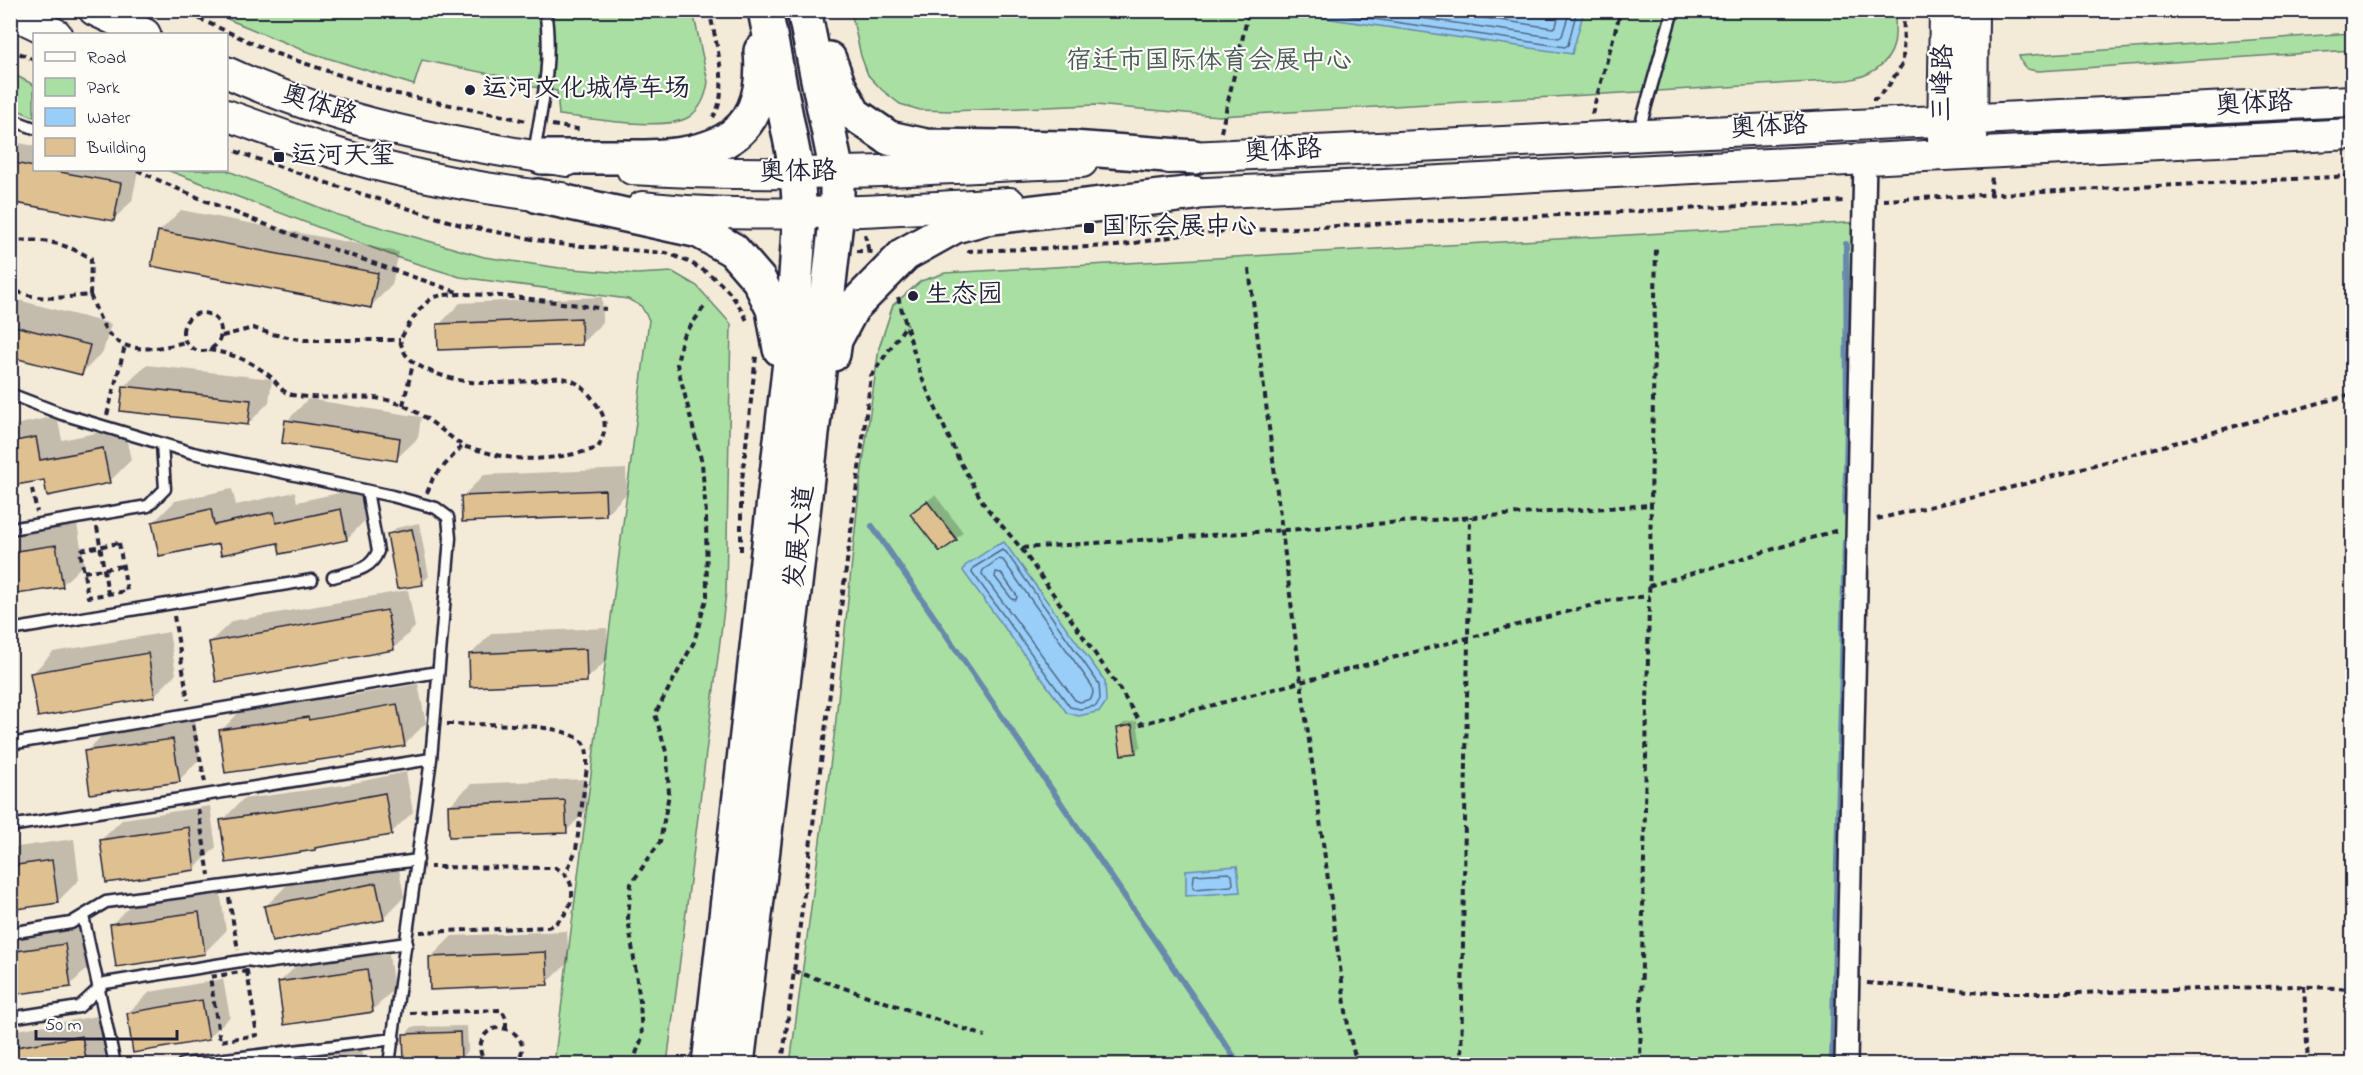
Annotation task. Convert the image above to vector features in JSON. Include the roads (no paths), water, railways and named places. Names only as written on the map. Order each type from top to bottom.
[{"type":"main road","points":[[94,10],[143,33]]},
{"type":"main road","points":[[538,156],[667,158],[703,151],[728,140],[741,130],[750,117],[760,92],[762,60],[757,10]]},
{"type":"main road","name":"发展大道","points":[[709,1065],[791,353],[800,214],[797,173],[765,10]]},
{"type":"main road","name":"发展大道","points":[[737,1065],[767,574],[837,212],[837,173],[804,10]]},
{"type":"main road","points":[[813,10],[839,86],[854,114],[889,138],[926,146],[1072,148],[1194,156]]},
{"type":"main road","name":"三峰路","points":[[1945,10],[1958,120],[1958,155]]},
{"type":"main road","name":"三峰路","points":[[1958,120],[1973,10]]},
{"type":"main road","points":[[11,15],[54,33]]},
{"type":"main road","name":"奥体路","points":[[228,73],[325,110],[389,129],[486,149],[613,167],[711,174],[837,173],[1194,156],[1586,120],[1638,135],[2352,101]]},
{"type":"main road","name":"奥体路","points":[[228,116],[293,139],[388,168],[501,191],[666,210],[800,214],[2352,134]]},
{"type":"main road","points":[[767,574],[819,455],[835,340],[852,308],[905,254],[955,226],[985,218],[1194,193]]},
{"type":"main road","points":[[538,196],[699,231],[733,250],[759,280],[773,309],[780,344],[767,574]]},
{"type":"street","points":[[1846,1065],[1865,160]]},
{"type":"lane","points":[[538,156],[539,123],[548,47],[545,10]]},
{"type":"lane","points":[[1638,135],[1673,10]]},
{"type":"lane","points":[[10,119],[33,128]]},
{"type":"lane","points":[[10,394],[62,414],[192,453],[421,504],[436,508],[448,518],[450,538],[431,759],[389,1065]]},
{"type":"lane","points":[[10,529],[148,506],[165,489],[162,444]]},
{"type":"lane","points":[[333,577],[367,567],[374,561],[378,551],[367,491]]},
{"type":"lane","points":[[10,630],[312,580]]},
{"type":"lane","points":[[10,744],[438,672]]},
{"type":"lane","points":[[10,825],[431,759]]},
{"type":"lane","points":[[10,933],[71,923],[106,902],[227,885],[418,863]]},
{"type":"lane","points":[[83,916],[115,1065]]},
{"type":"lane","points":[[10,1018],[79,1007],[105,983],[240,961],[265,963],[407,937]]},
{"type":"lane","points":[[183,1065],[394,1039]]},
{"type":"water","points":[[1283,10],[1584,11],[1572,54],[1283,12]]},
{"type":"water","points":[[1004,542],[1105,681],[1106,702],[1100,711],[1079,716],[1067,713],[963,571],[965,566]]},
{"type":"water","points":[[1237,866],[1240,892],[1186,896],[1186,870]]},
{"type":"waterway","points":[[1845,513],[1846,244]]},
{"type":"waterway","points":[[872,526],[1239,1064]]},
{"type":"waterway","points":[[1832,1064],[1845,542]]},
{"type":"place","name":"运河文化城停车场","points":[[470,90]]},
{"type":"place","name":"运河天玺","points":[[279,157]]},
{"type":"place","name":"国际会展中心","points":[[1089,228]]},
{"type":"place","name":"生态园","points":[[913,296]]},
{"type":"park label","name":"宿迁市国际体育会展中心","points":[[1209,62]]}]
